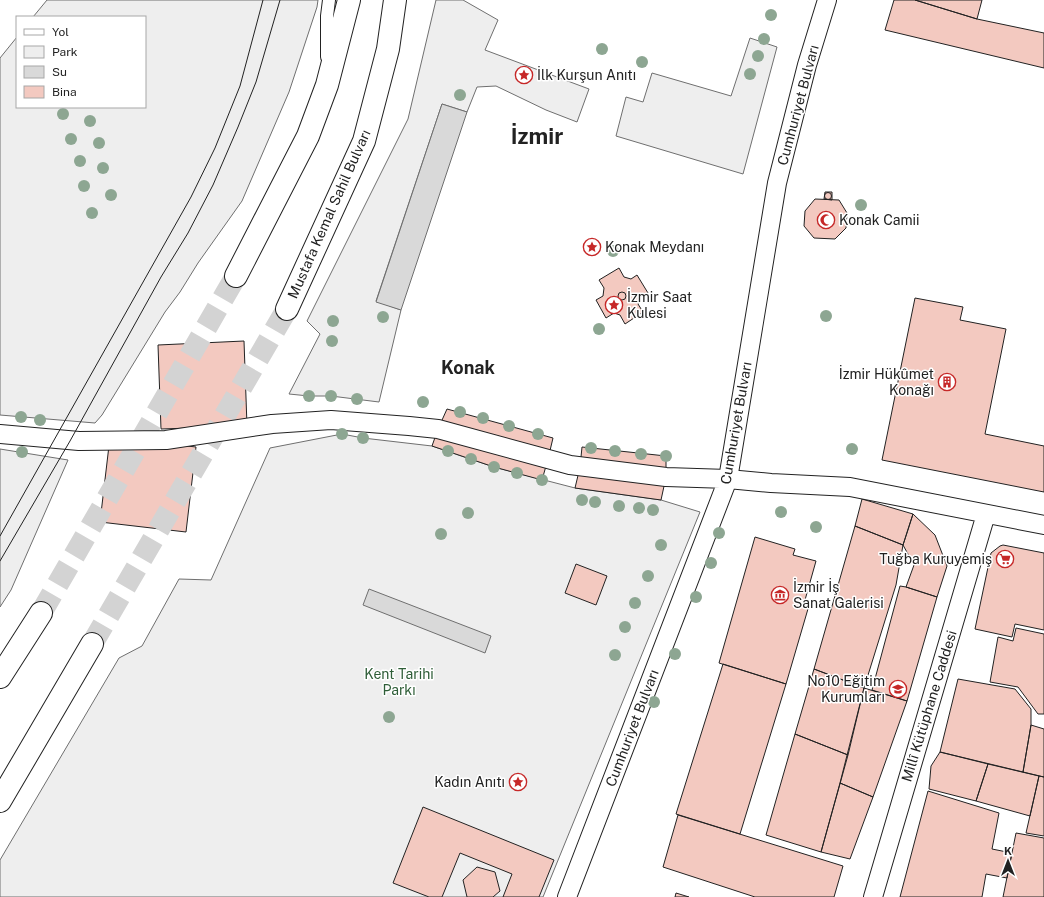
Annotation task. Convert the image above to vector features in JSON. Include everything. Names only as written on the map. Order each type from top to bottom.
[{"type":"main road","points":[[236,276],[308,136],[327,85],[348,0]]},
{"type":"main road","name":"Mustafa Kemal Sahil Bulvarı","points":[[287,309],[364,141],[388,49],[395,0]]},
{"type":"main road","points":[[0,676],[41,613]]},
{"type":"main road","points":[[0,801],[92,644]]},
{"type":"street","name":"Cumhuriyet Bulvarı","points":[[567,897],[728,479],[777,183],[827,0]]},
{"type":"street","points":[[0,434],[79,441],[166,440],[272,424],[331,420],[438,429],[570,465],[666,477],[728,479],[850,487],[1044,525]]},
{"type":"street","name":"Millî Kütüphane Caddesi","points":[[873,897],[986,514]]},
{"type":"lane","points":[[327,85],[327,16],[329,0]]},
{"type":"green space","points":[[47,0],[318,0],[289,92],[242,201],[165,312],[102,415],[95,423],[0,415],[0,58],[16,38],[16,108],[146,108],[146,16],[34,16]]},
{"type":"green space","points":[[436,0],[463,0],[498,20],[485,50],[589,89],[577,122],[546,110],[496,86],[477,87],[467,112],[442,104],[376,301],[401,310],[379,402],[331,396],[289,394],[320,334],[307,321],[408,119]]},
{"type":"green space","points":[[750,38],[777,47],[743,174],[616,136],[626,97],[643,102],[652,73],[731,96]]},
{"type":"green space","name":"Kent Tarihi Parkı","points":[[342,434],[432,446],[494,467],[575,488],[661,500],[700,512],[543,897],[0,897],[0,860],[119,658],[142,646],[179,579],[211,580],[270,448]]},
{"type":"green space","points":[[0,449],[68,460],[11,590],[0,607]]},
{"type":"water","points":[[442,104],[467,112],[401,310],[376,302]]},
{"type":"water","points":[[369,589],[491,636],[485,653],[363,605]]},
{"type":"building","points":[[894,0],[915,0],[977,19],[1044,33],[1044,68],[885,30]]},
{"type":"building","points":[[915,0],[982,0],[977,19]]},
{"type":"building","points":[[825,192],[832,192],[832,200],[824,199]]},
{"type":"building","points":[[828,192],[831,193],[831,199],[828,200],[825,199],[824,196],[825,193]]},
{"type":"building","name":"Konak Camii","points":[[815,199],[839,200],[847,213],[846,228],[835,239],[814,238],[804,226],[805,211]]},
{"type":"building","points":[[619,268],[624,277],[631,279],[637,275],[648,293],[640,297],[638,304],[643,312],[625,324],[620,315],[614,313],[606,318],[596,300],[603,296],[604,288],[599,280]]},
{"type":"building","points":[[620,292],[624,292],[626,296],[624,300],[620,300],[618,298],[618,294]]},
{"type":"building","name":"İzmir Hükûmet Konağı","points":[[915,298],[963,307],[960,320],[1006,329],[985,434],[1044,446],[1044,492],[882,460]]},
{"type":"building","points":[[244,341],[247,426],[161,429],[158,345]]},
{"type":"building","points":[[447,409],[553,438],[548,459],[438,429]]},
{"type":"building","points":[[438,429],[548,459],[542,480],[494,467],[432,446]]},
{"type":"building","points":[[110,437],[196,447],[186,532],[100,522]]},
{"type":"building","points":[[582,447],[666,456],[666,477],[580,467]]},
{"type":"building","points":[[580,467],[666,477],[661,500],[575,488]]},
{"type":"building","points":[[862,499],[913,514],[903,545],[855,526]]},
{"type":"building","points":[[913,514],[935,535],[947,566],[937,597],[906,587],[914,565],[903,545]]},
{"type":"building","points":[[855,526],[903,545],[896,585],[864,688],[814,669]]},
{"type":"building","points":[[755,537],[795,549],[793,555],[816,561],[805,600],[810,602],[786,684],[719,663]]},
{"type":"building","points":[[1003,545],[1044,553],[1044,630],[1015,624],[1012,637],[975,629],[991,553]]},
{"type":"building","points":[[576,564],[607,576],[596,605],[565,593]]},
{"type":"building","points":[[900,586],[937,597],[907,701],[872,690]]},
{"type":"building","points":[[1016,628],[1044,634],[1044,714],[1038,714],[1018,687],[990,682],[998,637],[1013,641]]},
{"type":"building","points":[[723,664],[786,684],[740,834],[676,814]]},
{"type":"building","points":[[814,669],[864,688],[848,755],[795,734]]},
{"type":"building","points":[[958,679],[1015,689],[1031,709],[1031,725],[1023,772],[940,752]]},
{"type":"building","points":[[864,688],[907,701],[873,797],[840,783]]},
{"type":"building","points":[[1031,725],[1044,729],[1044,777],[1023,772]]},
{"type":"building","points":[[795,734],[848,755],[821,852],[766,835]]},
{"type":"building","points":[[940,752],[988,764],[976,801],[929,789],[931,766]]},
{"type":"building","points":[[988,764],[1039,776],[1030,816],[976,801]]},
{"type":"building","points":[[1039,776],[1044,777],[1044,836],[1026,833]]},
{"type":"building","points":[[840,783],[873,797],[850,859],[821,852]]},
{"type":"building","points":[[928,791],[999,813],[992,849],[1012,853],[1007,878],[986,874],[982,897],[900,897]]},
{"type":"building","points":[[423,807],[554,860],[539,897],[503,897],[512,874],[460,853],[442,897],[429,897],[393,883]]},
{"type":"building","points":[[678,815],[843,866],[834,897],[755,897],[663,867]]},
{"type":"building","points":[[1016,833],[1044,838],[1044,897],[1003,897]]},
{"type":"building","points":[[477,867],[495,872],[500,891],[493,897],[467,897],[463,880]]},
{"type":"building","points":[[676,893],[689,897],[675,897]]},
{"type":"tunnel","points":[[41,613],[236,276]]},
{"type":"tunnel","points":[[92,644],[287,309]]},
{"type":"tram line","points":[[0,536],[191,197],[215,148],[240,86],[263,0]]},
{"type":"tram line","points":[[0,561],[70,441],[161,277],[188,233],[213,185],[256,82],[280,0]]},
{"type":"place","name":"İlk Kurşun Anıtı","points":[[524,75]]},
{"type":"place","name":"Konak Camii","points":[[826,220]]},
{"type":"place","name":"Konak Meydanı","points":[[592,247]]},
{"type":"place","name":"İzmir Saat Kulesi","points":[[614,305]]},
{"type":"place","name":"İzmir Hükûmet Konağı","points":[[947,382]]},
{"type":"place","name":"Tuğba Kuruyemiş","points":[[1005,559]]},
{"type":"place","name":"İzmir İş Sanat Galerisi","points":[[780,595]]},
{"type":"place","name":"No10 Eğitim Kurumları","points":[[898,689]]},
{"type":"place","name":"Kadın Anıtı","points":[[518,782]]},
{"type":"district","name":"İzmir","points":[[537,136]]},
{"type":"district","name":"Konak","points":[[468,368]]}]
